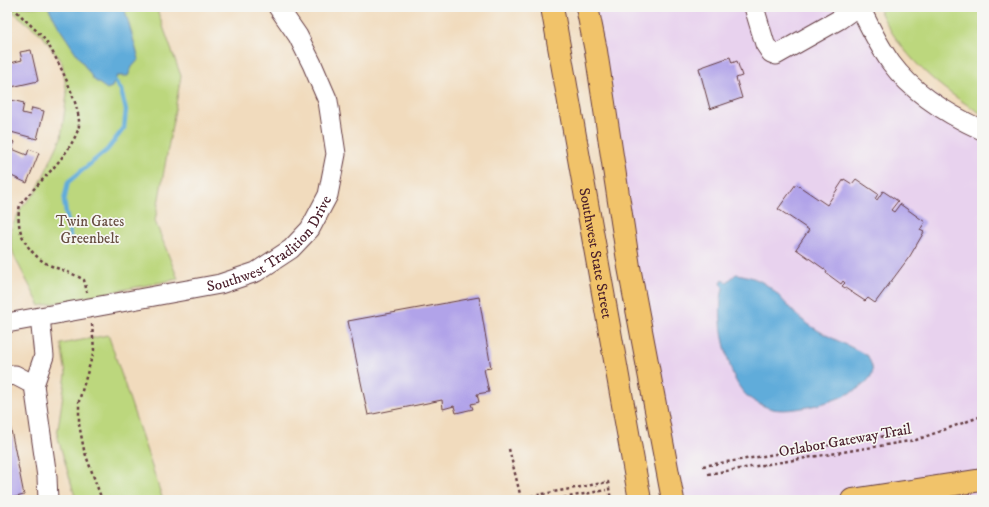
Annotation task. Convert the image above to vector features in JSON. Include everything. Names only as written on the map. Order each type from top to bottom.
[{"type":"main road","name":"Southwest State Street","points":[[552,7],[640,500]]},
{"type":"main road","name":"Southwest State Street","points":[[587,7],[596,51],[629,267],[673,500]]},
{"type":"main road","points":[[852,500],[982,480]]},
{"type":"street","name":"Southwest Tradition Drive","points":[[7,323],[220,284],[240,278],[275,261],[291,250],[310,229],[328,195],[336,154],[328,101],[301,43],[278,7]]},
{"type":"street","points":[[754,7],[765,44],[771,53],[776,55],[840,19],[858,7],[892,64],[913,86],[949,113],[982,130]]},
{"type":"street","points":[[40,317],[44,356],[34,385],[47,477],[48,500]]},
{"type":"street","points":[[7,376],[15,375],[34,385]]},
{"type":"path","points":[[13,7],[42,37],[55,58],[76,104],[79,128],[70,145],[20,205],[18,215],[19,230],[23,241],[39,258],[48,264],[71,272],[84,280],[90,307],[94,350],[79,401],[79,424],[84,450],[102,500]]},
{"type":"path","name":"Orlabor Gateway Trail","points":[[708,474],[898,443],[931,436],[982,416]]},
{"type":"path","points":[[703,466],[897,434],[898,443]]},
{"type":"path","points":[[509,449],[521,499],[608,482],[611,500]]},
{"type":"path","points":[[552,500],[606,490]]},
{"type":"shaded area","points":[[587,7],[860,7],[892,64],[982,130],[982,500],[673,500]]},
{"type":"green space","name":"Twin Gates Greenbelt","points":[[7,7],[156,7],[181,76],[155,221],[178,279],[40,306],[14,256],[11,244],[11,229],[21,208],[36,192],[61,138],[67,94],[62,63],[42,35]]},
{"type":"green space","points":[[878,7],[982,7],[982,114],[950,93],[921,68],[897,40]]},
{"type":"green space","points":[[108,335],[163,500],[76,500],[57,435],[66,374],[61,344]]},
{"type":"water","points":[[48,7],[124,7],[139,59],[132,67],[128,76],[117,76],[112,87],[107,89],[94,80],[60,29]]},
{"type":"water","points":[[736,274],[749,277],[768,286],[805,322],[820,332],[868,356],[872,367],[872,374],[866,382],[856,390],[843,396],[827,402],[796,409],[773,409],[758,404],[749,397],[738,385],[729,363],[723,336],[720,311],[723,288],[721,283],[723,280],[727,282]]},
{"type":"building","points":[[7,9],[11,11],[7,17]]},
{"type":"building","points":[[31,50],[38,81],[7,88],[7,64],[22,60],[20,52]]},
{"type":"building","points":[[730,57],[732,63],[737,61],[742,76],[736,78],[742,98],[710,109],[699,68]]},
{"type":"building","points":[[7,99],[24,103],[22,113],[30,115],[32,108],[44,111],[37,139],[7,131]]},
{"type":"building","points":[[7,139],[15,142],[12,149],[27,155],[29,149],[39,153],[27,183],[7,174]]},
{"type":"building","points":[[844,179],[852,184],[856,179],[878,194],[875,199],[877,200],[883,191],[898,201],[891,210],[894,212],[900,204],[925,222],[920,230],[924,232],[910,256],[875,303],[868,298],[865,301],[842,286],[845,283],[843,281],[841,284],[826,273],[827,271],[796,249],[809,230],[778,209],[796,184],[827,205]]},
{"type":"building","points":[[479,297],[491,368],[484,369],[489,392],[477,394],[479,402],[471,404],[473,409],[456,413],[454,406],[443,409],[442,400],[368,415],[348,321]]},
{"type":"building","points":[[7,410],[24,495],[7,499]]},
{"type":"waterway","points":[[71,241],[64,201],[68,182],[107,150],[124,128],[126,110],[121,90],[115,81]]}]
